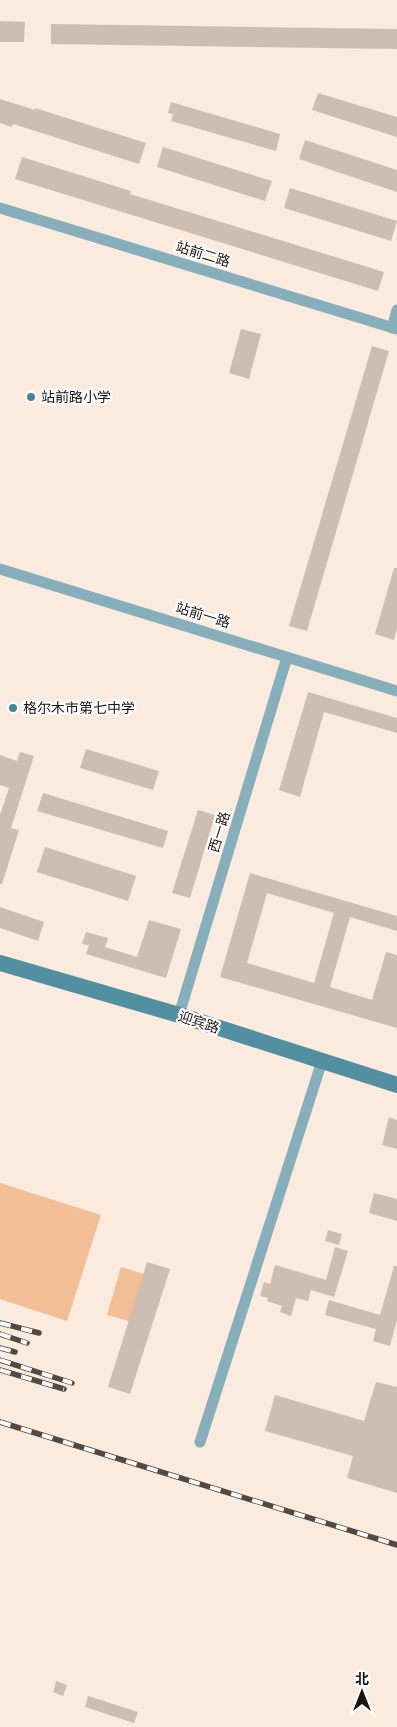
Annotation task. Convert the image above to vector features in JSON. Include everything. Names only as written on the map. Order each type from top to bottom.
[{"type":"main road","name":"迎宾路","points":[[0,963],[179,1015],[397,1085]]},
{"type":"street","name":"站前二路","points":[[0,208],[394,329]]},
{"type":"street","points":[[394,329],[397,310]]},
{"type":"street","name":"站前一路","points":[[0,569],[397,691]]},
{"type":"street","name":"西一路","points":[[179,1015],[287,657]]},
{"type":"street","points":[[200,1442],[322,1061]]},
{"type":"shaded area","points":[[0,1183],[101,1215],[67,1321],[0,1299]]},
{"type":"shaded area","points":[[121,1267],[147,1275],[132,1322],[107,1315]]},
{"type":"building","points":[[0,21],[25,22],[24,42],[0,42]]},
{"type":"building","points":[[51,24],[397,29],[397,49],[51,44]]},
{"type":"building","points":[[318,93],[397,117],[397,137],[312,110]]},
{"type":"building","points":[[0,99],[146,143],[139,164],[13,124],[12,127],[0,123]]},
{"type":"building","points":[[171,102],[280,134],[276,151],[171,121],[173,114],[168,113]]},
{"type":"building","points":[[305,140],[397,170],[397,192],[299,159]]},
{"type":"building","points":[[163,147],[272,181],[265,201],[157,167]]},
{"type":"building","points":[[22,157],[131,191],[130,194],[384,272],[378,291],[15,179]]},
{"type":"building","points":[[290,188],[397,221],[391,241],[284,208]]},
{"type":"building","points":[[241,329],[261,334],[249,379],[229,373]]},
{"type":"building","points":[[372,346],[389,351],[307,631],[289,626]]},
{"type":"building","points":[[394,568],[397,568],[397,628],[394,640],[375,634]]},
{"type":"building","points":[[308,692],[397,718],[397,733],[324,712],[300,797],[279,790]]},
{"type":"building","points":[[86,749],[159,771],[153,790],[80,768]]},
{"type":"building","points":[[20,752],[34,756],[11,828],[19,830],[2,884],[0,884],[0,815],[9,788],[0,785],[0,755],[17,761]]},
{"type":"building","points":[[43,793],[168,831],[163,848],[37,811]]},
{"type":"building","points":[[198,810],[215,815],[190,898],[172,893]]},
{"type":"building","points":[[45,847],[136,876],[128,901],[37,872]]},
{"type":"building","points":[[250,873],[397,916],[397,931],[350,917],[330,987],[372,1000],[386,952],[397,955],[397,1028],[220,977]],"holes":[[[267,893],[334,913],[314,983],[247,963]]]},
{"type":"building","points":[[0,907],[44,922],[38,941],[0,928]]},
{"type":"building","points":[[149,920],[181,929],[166,978],[86,954],[89,945],[82,944],[86,932],[108,938],[105,947],[137,957]]},
{"type":"building","points":[[389,1117],[397,1120],[397,1149],[382,1145]]},
{"type":"building","points":[[374,1193],[397,1199],[397,1221],[369,1213]]},
{"type":"building","points":[[328,1230],[342,1234],[339,1245],[325,1241]]},
{"type":"building","points":[[335,1247],[348,1251],[334,1297],[311,1290],[308,1301],[296,1298],[291,1316],[280,1312],[282,1306],[267,1301],[268,1298],[260,1296],[264,1282],[270,1284],[275,1265],[326,1280]]},
{"type":"building","points":[[147,1262],[170,1269],[130,1394],[108,1387]]},
{"type":"building","points":[[394,1266],[397,1266],[397,1320],[390,1346],[373,1341],[376,1329],[325,1315],[329,1300],[380,1315]]},
{"type":"building","points":[[376,1382],[397,1387],[397,1493],[347,1478],[353,1456],[265,1431],[275,1395],[364,1421]]},
{"type":"building","points":[[56,1681],[67,1685],[63,1696],[53,1692]]},
{"type":"building","points":[[88,1696],[138,1712],[134,1723],[85,1707]]},
{"type":"railway","points":[[0,1323],[39,1333]]},
{"type":"railway","points":[[0,1334],[27,1343]]},
{"type":"railway","points":[[0,1348],[15,1352]]},
{"type":"railway","points":[[0,1360],[72,1383]]},
{"type":"railway","points":[[0,1370],[64,1389]]},
{"type":"railway","points":[[0,1422],[397,1545]]},
{"type":"place","name":"站前路小学","points":[[31,397]]},
{"type":"place","name":"格尔木市第七中学","points":[[13,708]]}]
